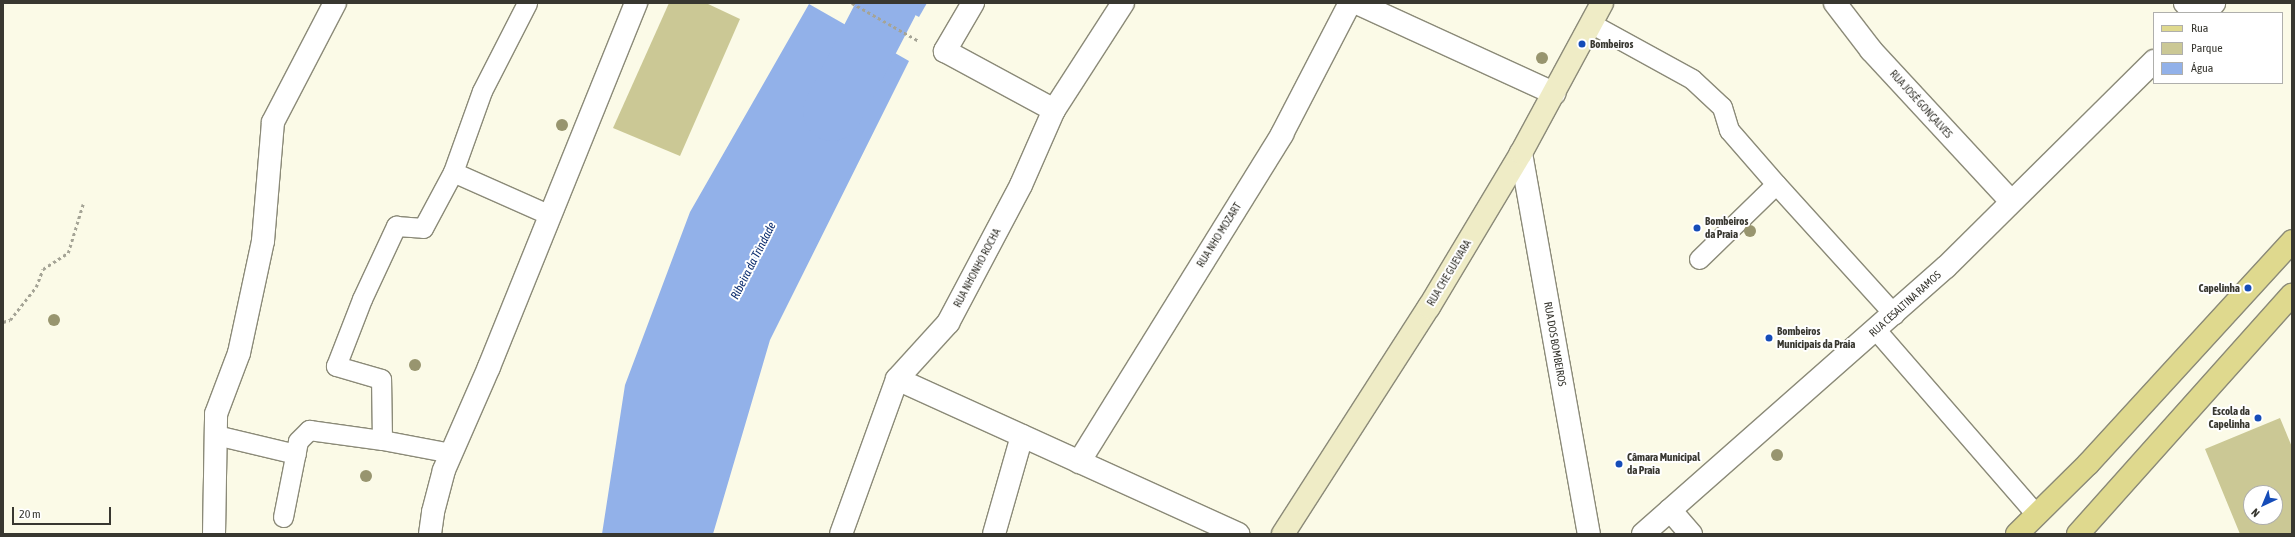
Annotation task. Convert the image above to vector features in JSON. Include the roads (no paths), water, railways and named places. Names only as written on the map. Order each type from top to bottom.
[{"type":"main road","points":[[2017,534],[2088,464],[2292,241]]},
{"type":"main road","points":[[2078,534],[2292,295]]},
{"type":"street","points":[[214,534],[216,414],[239,353],[263,241],[273,122],[335,3]]},
{"type":"street","points":[[430,534],[433,512],[451,453],[489,367],[636,3]]},
{"type":"street","points":[[973,3],[946,51],[1054,110]]},
{"type":"street","name":"RUA NHONHO ROCHA","points":[[841,534],[897,379],[948,323],[1021,185],[1054,110],[1123,3]]},
{"type":"street","name":"RUA NHO MOZART","points":[[1079,462],[1282,134],[1350,3]]},
{"type":"street","points":[[1358,3],[1554,93]]},
{"type":"street","name":"RUA CHE GUEVARA","points":[[1283,534],[1429,307],[1521,153],[1602,3]]},
{"type":"street","name":"RUA JOSÉ GONÇALVES","points":[[1835,3],[1871,50],[2011,201]]},
{"type":"street","points":[[2185,3],[2193,12]]},
{"type":"street","points":[[2204,12],[2214,3]]},
{"type":"street","name":"RUA CESALTINA RAMOS","points":[[1643,534],[1946,267],[2153,61]]},
{"type":"street","name":"RUA DOS BOMBEIROS","points":[[1521,153],[1589,534]]},
{"type":"street","points":[[897,379],[1239,534]]},
{"type":"street","points":[[994,534],[1022,436]]},
{"type":"street","points":[[1670,510],[1691,534]]},
{"type":"lane","points":[[382,440],[381,379],[336,366],[362,299],[396,226],[424,228],[453,172],[482,91],[527,3]]},
{"type":"lane","points":[[1592,24],[1692,79],[1722,107],[1729,130],[1894,314]]},
{"type":"lane","points":[[453,172],[550,215]]},
{"type":"lane","points":[[1699,259],[1776,184]]},
{"type":"lane","points":[[1876,330],[2036,514]]},
{"type":"lane","points":[[283,517],[298,441],[309,430],[382,440],[451,453]]},
{"type":"lane","points":[[216,435],[296,454]]},
{"type":"water","points":[[892,3],[927,3],[919,17]]},
{"type":"water","points":[[809,4],[909,61],[770,340],[713,534],[602,534],[625,385],[690,212]]},
{"type":"waterway","name":"Ribeira da Trindade","points":[[832,111],[888,3]]},
{"type":"place","name":"Bombeiros","points":[[1582,44]]},
{"type":"place","name":"Bombeiros da Praia","points":[[1697,228]]},
{"type":"place","name":"Capelinha","points":[[2248,288]]},
{"type":"place","name":"Bombeiros Municipais da Praia","points":[[1769,338]]},
{"type":"place","name":"Escola da Capelinha","points":[[2258,418]]},
{"type":"place","name":"Câmara Municipal da Praia","points":[[1619,464]]}]
